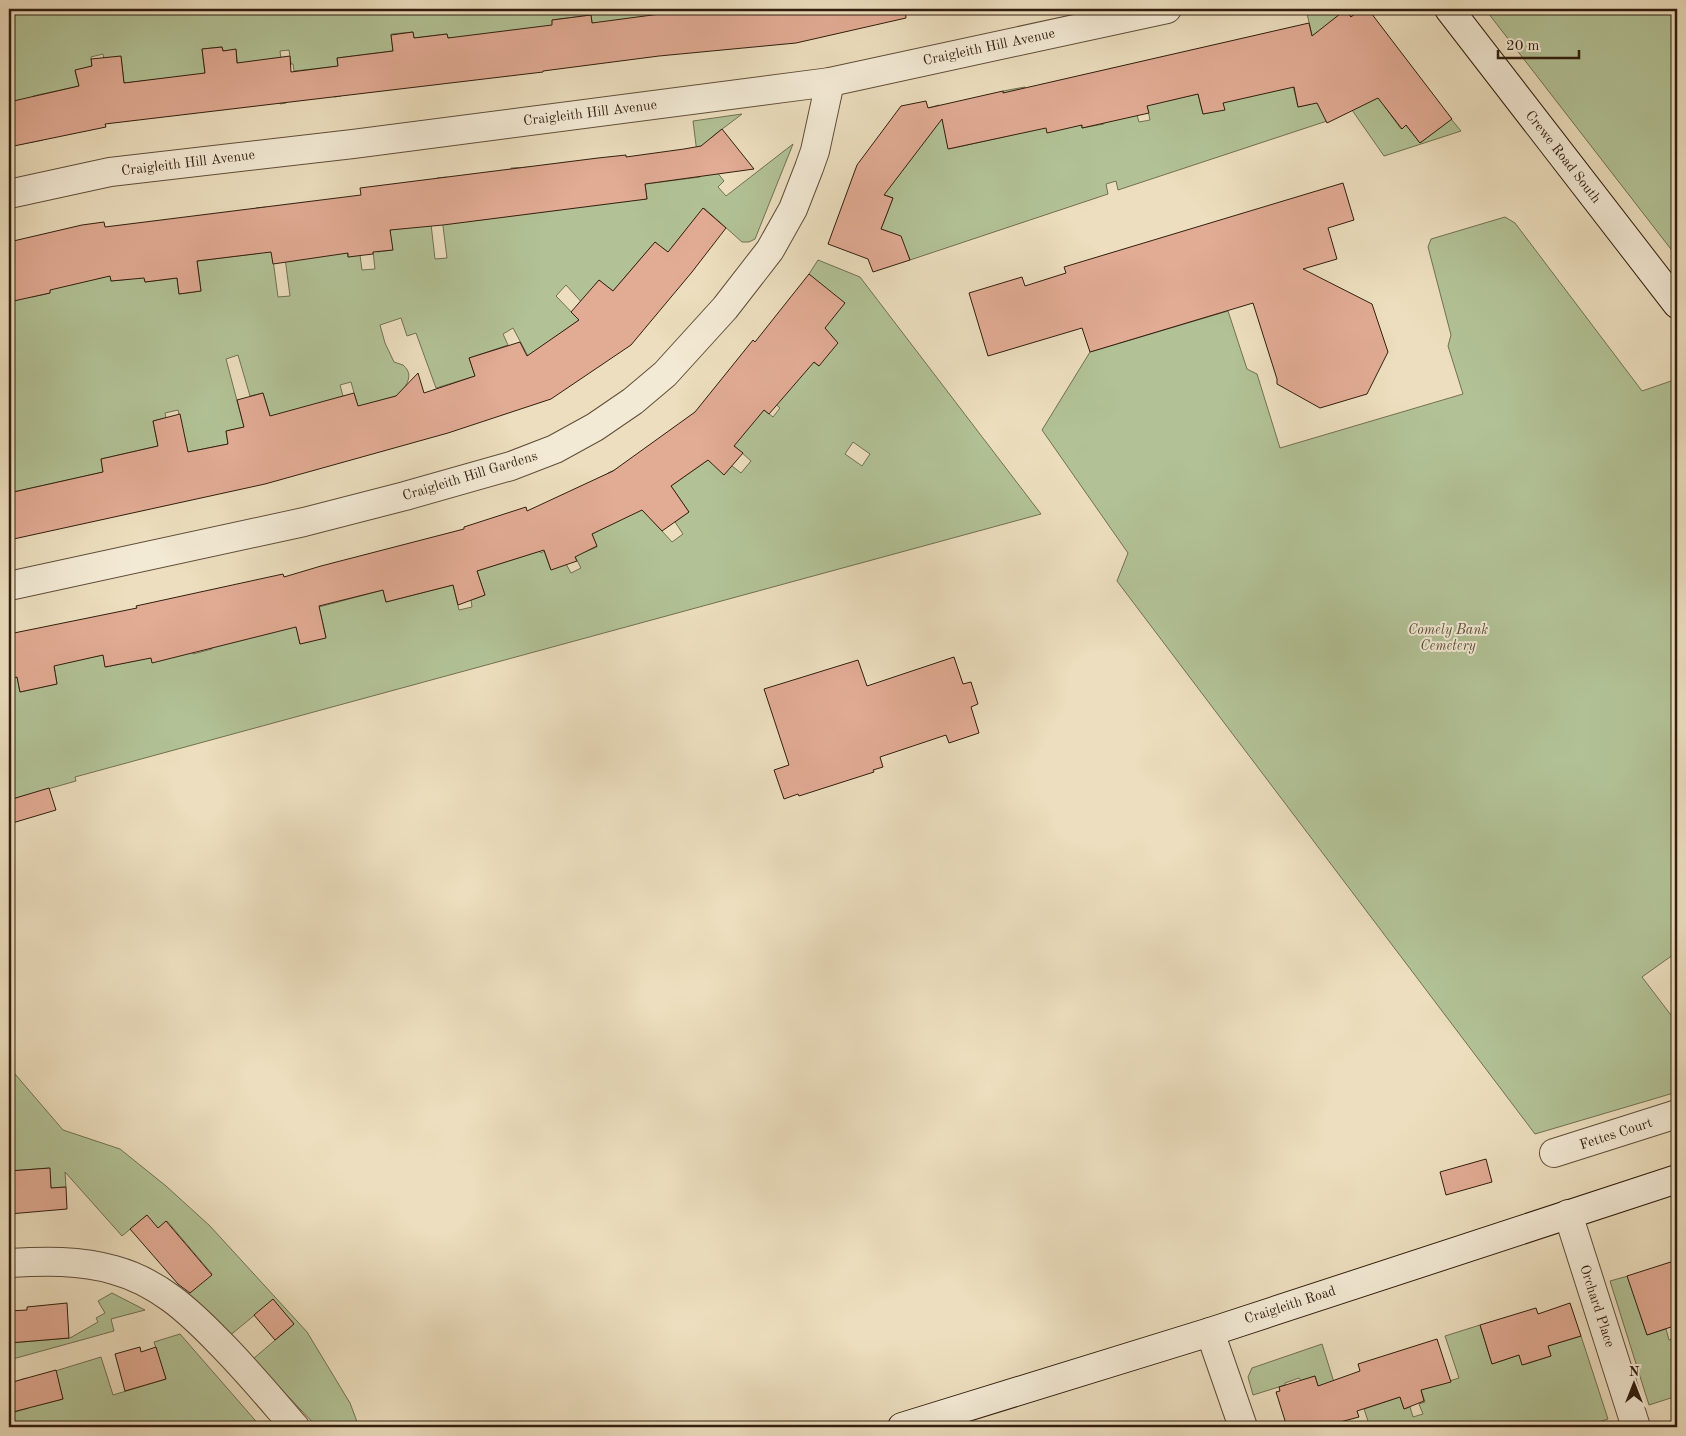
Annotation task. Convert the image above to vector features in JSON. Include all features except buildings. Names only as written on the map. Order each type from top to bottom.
[{"type":"street","name":"Craigleith Hill Avenue","points":[[9,194],[110,172],[352,144],[830,82],[1167,9]]},
{"type":"street","name":"Crewe Road South","points":[[1449,9],[1677,304]]},
{"type":"street","name":"Craigleith Hill Gardens","points":[[9,586],[304,522],[405,496],[511,466],[555,448],[595,427],[633,401],[665,374],[725,308],[770,250],[793,209],[810,168],[830,82]]},
{"type":"street","name":"Fettes Court","points":[[1554,1153],[1677,1114]]},
{"type":"street","name":"Craigleith Road","points":[[902,1427],[1210,1332],[1677,1179]]},
{"type":"street","name":"Orchard Place","points":[[1568,1214],[1636,1427]]},
{"type":"street","points":[[9,1263],[65,1262],[100,1266],[116,1270],[152,1285],[180,1304],[197,1319],[250,1374],[295,1427]]},
{"type":"street","points":[[1210,1332],[1243,1427]]},
{"type":"green space","points":[[9,9],[679,9],[674,10],[676,26],[594,36],[591,15],[552,20],[554,40],[448,38],[447,34],[414,38],[413,32],[391,34],[393,51],[337,58],[341,96],[334,97],[331,67],[294,71],[289,50],[280,51],[286,103],[280,104],[274,58],[238,70],[236,50],[223,51],[222,47],[202,49],[205,74],[124,83],[121,57],[104,59],[103,54],[91,57],[92,66],[75,71],[79,86],[33,96],[43,140],[22,144],[9,84]]},
{"type":"green space","points":[[1306,9],[1361,9],[1351,17],[1345,10],[1334,19],[1327,121],[1118,190],[1116,181],[1106,184],[1108,194],[910,260],[906,250],[869,263],[890,249],[895,234],[881,229],[893,198],[877,192],[928,108],[939,105],[949,149],[1012,135],[1003,91],[1025,87],[1034,126],[1079,116],[1082,128],[1104,124],[1101,111],[1137,115],[1139,122],[1150,120],[1147,105],[1198,94],[1203,114],[1224,109],[1214,64],[1290,73],[1298,107],[1311,104],[1314,44]]},
{"type":"green space","points":[[1485,9],[1677,9],[1677,257]]},
{"type":"green space","points":[[1377,96],[1401,129],[1406,125],[1420,143],[1451,119],[1461,131],[1384,156],[1352,110]]},
{"type":"green space","points":[[742,114],[713,136],[698,161],[693,121]]},
{"type":"green space","points":[[793,144],[755,239],[749,242],[742,242],[704,208],[672,247],[692,272],[655,242],[613,291],[599,280],[586,296],[593,315],[566,285],[556,296],[579,320],[528,356],[513,328],[503,334],[508,345],[469,358],[475,376],[436,388],[416,333],[407,336],[401,318],[380,325],[385,343],[394,362],[403,365],[408,373],[409,378],[405,387],[407,393],[358,407],[351,382],[340,385],[354,437],[272,422],[263,393],[250,396],[238,355],[226,359],[244,427],[226,431],[228,444],[188,452],[178,410],[165,413],[166,418],[153,421],[158,446],[101,459],[103,472],[9,493],[9,289],[29,284],[32,297],[50,293],[48,280],[101,278],[100,269],[110,268],[111,281],[130,279],[143,268],[145,282],[177,278],[179,294],[201,291],[197,261],[261,253],[256,208],[266,207],[278,297],[290,296],[284,250],[346,242],[348,257],[360,255],[362,270],[375,269],[371,233],[374,233],[377,252],[392,250],[390,230],[431,224],[435,259],[447,258],[437,178],[447,177],[453,223],[518,215],[511,168],[532,167],[647,199],[645,184],[700,177],[700,175],[716,171],[724,181],[718,187],[726,196]]},
{"type":"green space","name":"Comely Bank Cemetery","points":[[1505,217],[1515,223],[1642,391],[1677,379],[1677,952],[1642,977],[1677,1023],[1677,1092],[1535,1134],[1117,581],[1128,553],[1042,430],[1090,352],[1228,311],[1247,369],[1257,374],[1280,448],[1463,394],[1448,346],[1451,335],[1428,247],[1431,239]]},
{"type":"green space","points":[[818,260],[860,277],[1041,514],[75,777],[76,781],[9,800],[9,679],[17,677],[20,692],[57,684],[54,665],[103,655],[106,667],[139,660],[190,641],[193,654],[212,649],[210,636],[294,617],[300,644],[326,637],[319,607],[383,590],[386,602],[453,585],[459,610],[472,607],[471,600],[485,595],[477,571],[540,551],[541,553],[544,551],[551,570],[557,547],[571,573],[581,568],[569,545],[582,553],[597,547],[592,534],[628,516],[608,473],[617,469],[641,508],[672,542],[683,534],[675,522],[689,512],[671,486],[708,460],[732,466],[741,473],[751,461],[730,442],[764,410],[773,417],[780,408],[772,401],[809,359],[819,366],[825,328],[809,274]],"holes":[[[853,442],[870,454],[862,466],[845,454]]]},
{"type":"green space","points":[[9,1067],[63,1130],[120,1149],[166,1186],[210,1226],[307,1332],[350,1403],[359,1427],[317,1427],[253,1359],[294,1324],[273,1300],[228,1337],[187,1295],[212,1274],[167,1221],[158,1228],[146,1216],[122,1236],[65,1172],[66,1187],[51,1188],[49,1168],[9,1171]]},
{"type":"green space","points":[[1628,1276],[1647,1335],[1666,1329],[1669,1340],[1677,1337],[1677,1396],[1649,1405],[1610,1281]]},
{"type":"green space","points":[[112,1293],[145,1310],[111,1319],[114,1331],[9,1360],[9,1343],[70,1338],[98,1322],[96,1318],[105,1313],[98,1301]]},
{"type":"green space","points":[[1480,1325],[1492,1364],[1519,1355],[1523,1365],[1551,1356],[1548,1346],[1581,1336],[1608,1419],[1583,1427],[1370,1427],[1364,1409],[1400,1397],[1404,1409],[1410,1407],[1413,1417],[1423,1414],[1419,1404],[1425,1402],[1421,1390],[1459,1378],[1445,1336]]},
{"type":"green space","points":[[180,1334],[261,1427],[9,1427],[9,1408],[11,1413],[29,1408],[20,1380],[27,1378],[35,1406],[63,1399],[57,1376],[52,1372],[101,1357],[113,1395],[166,1379],[154,1342]]},
{"type":"green space","points":[[1322,1344],[1348,1427],[1329,1427],[1327,1416],[1334,1413],[1325,1384],[1318,1386],[1315,1376],[1301,1381],[1299,1378],[1285,1383],[1285,1385],[1253,1395],[1248,1377],[1252,1368]]}]
